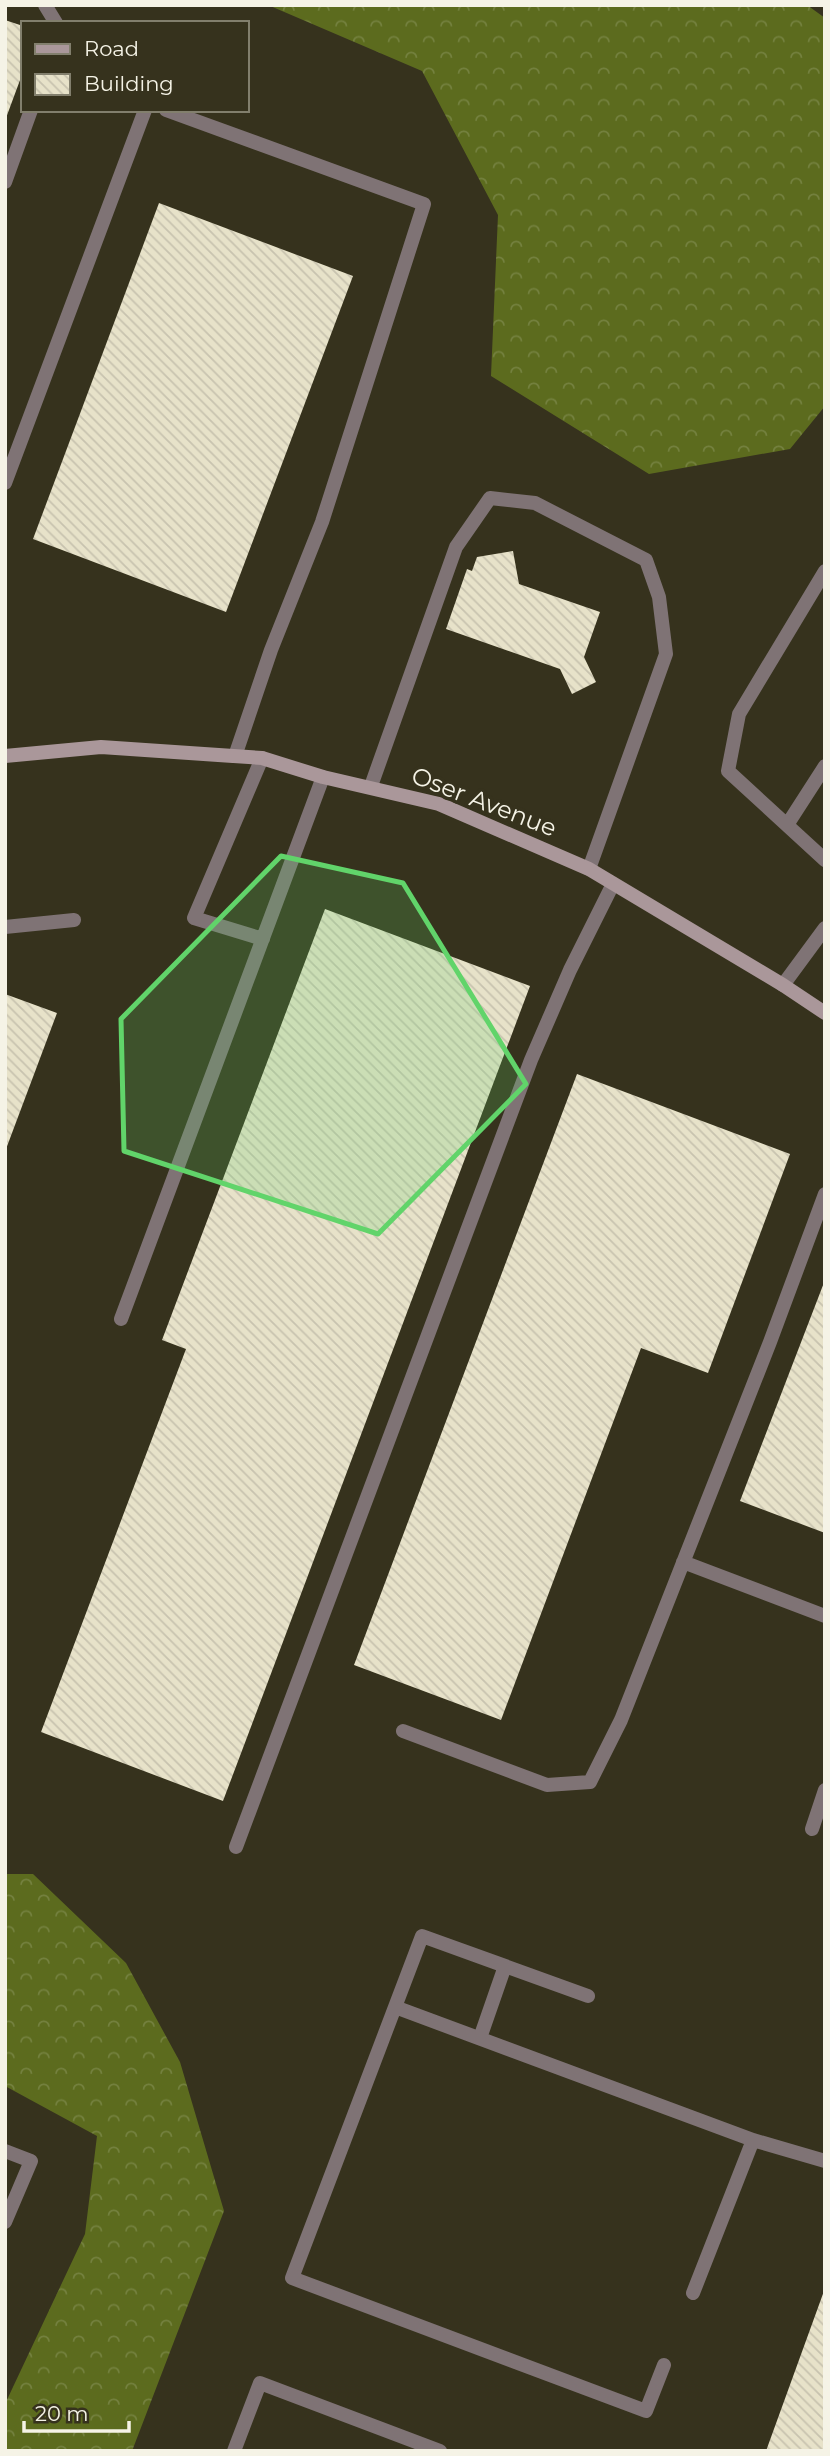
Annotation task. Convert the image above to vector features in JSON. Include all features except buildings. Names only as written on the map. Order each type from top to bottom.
[{"type":"street","name":"Oser Avenue","points":[[5,756],[101,747],[262,758],[323,777],[371,786],[439,804],[589,869],[825,1013]]},
{"type":"lane","points":[[45,5],[55,21]]},
{"type":"lane","points":[[5,183],[30,112]]},
{"type":"lane","points":[[5,483],[144,112]]},
{"type":"lane","points":[[171,112],[424,204],[321,522],[271,650],[235,756]]},
{"type":"lane","points":[[371,786],[456,547],[490,498],[535,503],[646,560],[659,597],[666,654],[589,869]]},
{"type":"lane","points":[[825,571],[739,714],[728,771],[825,860]]},
{"type":"lane","points":[[262,758],[194,918],[263,939]]},
{"type":"lane","points":[[787,825],[825,766]]},
{"type":"lane","points":[[121,1320],[323,777]]},
{"type":"lane","points":[[236,1847],[531,1060],[570,970],[613,884]]},
{"type":"lane","points":[[5,927],[74,920]]},
{"type":"lane","points":[[783,985],[825,928]]},
{"type":"lane","points":[[403,1731],[547,1785],[590,1782],[621,1720],[770,1342],[825,1194]]},
{"type":"lane","points":[[683,1562],[825,1616]]},
{"type":"lane","points":[[812,1829],[825,1790]]},
{"type":"lane","points":[[588,1996],[422,1936],[292,2278],[646,2411],[664,2365]]},
{"type":"lane","points":[[480,2038],[505,1966]]},
{"type":"lane","points":[[395,2007],[753,2140],[825,2161]]},
{"type":"lane","points":[[693,2292],[753,2140]]},
{"type":"lane","points":[[5,2151],[30,2161],[5,2222]]},
{"type":"lane","points":[[234,2451],[260,2383],[440,2451]]},
{"type":"highlighted area","points":[[281,856],[403,883],[526,1084],[378,1234],[124,1151],[121,1019]]},
{"type":"green space","points":[[268,5],[807,5],[825,18],[825,406],[790,449],[649,474],[491,376],[498,215],[422,71]]},
{"type":"green space","points":[[5,1874],[33,1874],[126,1963],[180,2062],[224,2211],[132,2451],[5,2451],[5,2404],[85,2234],[97,2136],[5,2086]]}]
